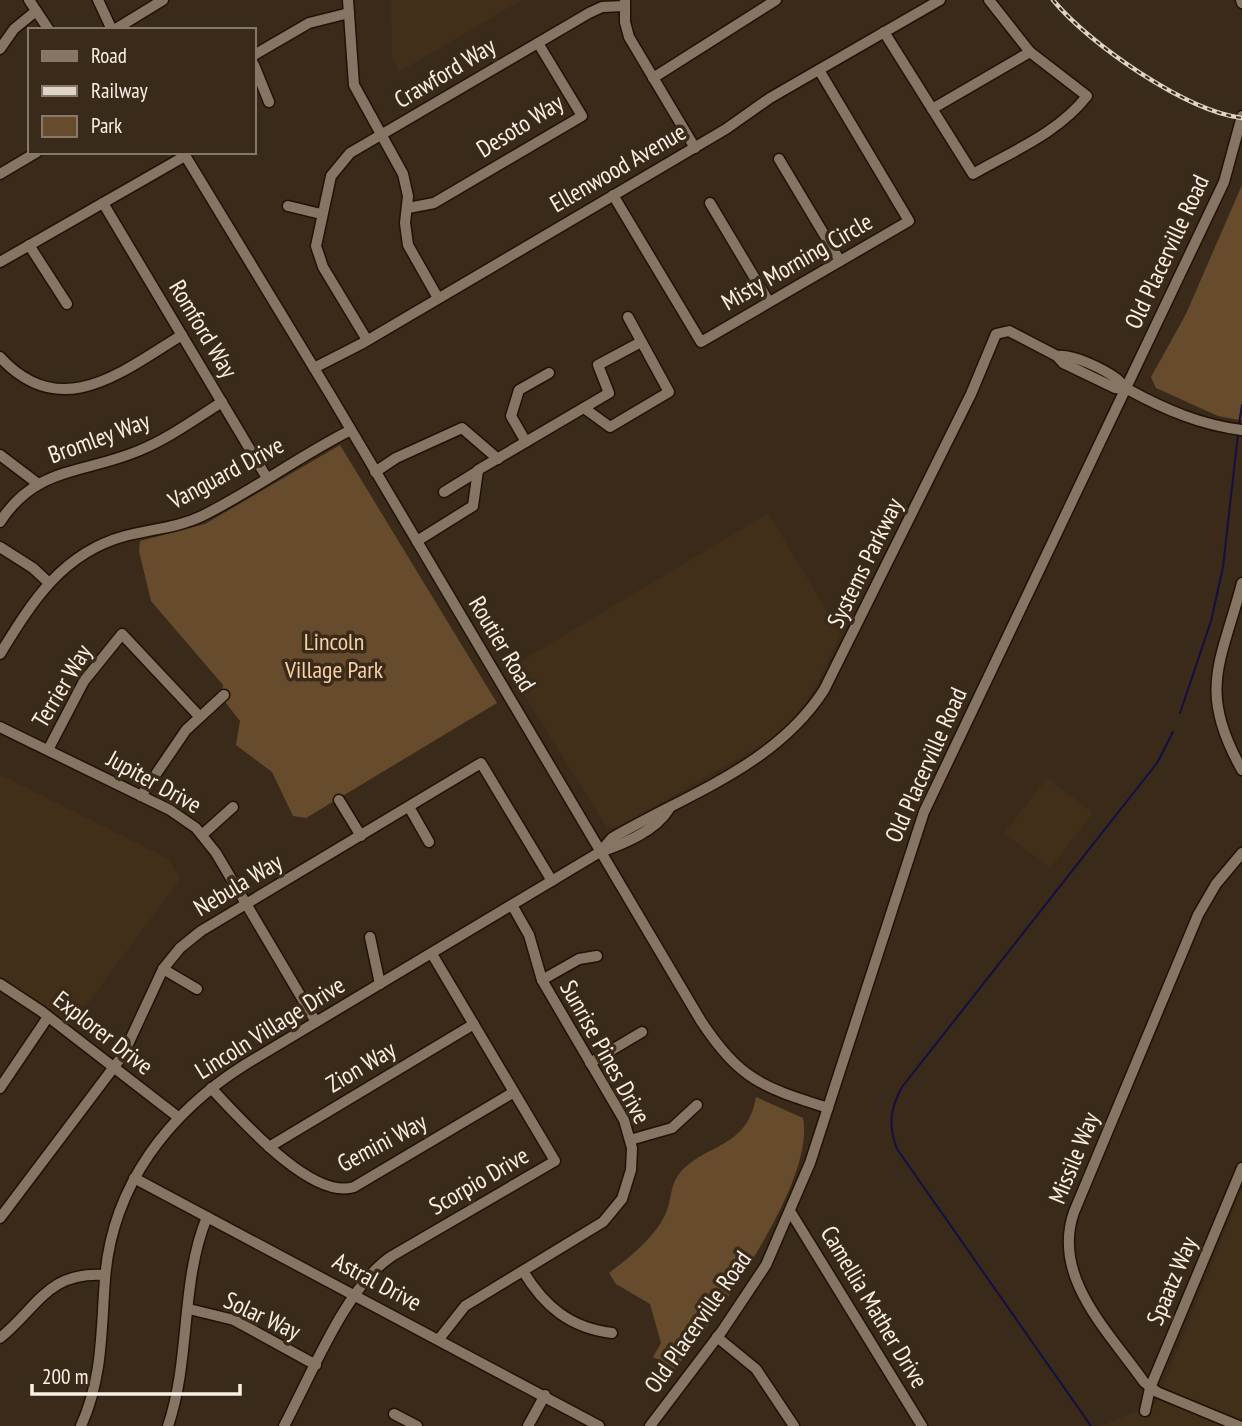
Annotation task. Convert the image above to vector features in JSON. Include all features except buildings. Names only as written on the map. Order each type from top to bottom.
[{"type":"street","points":[[29,0],[48,28]]},
{"type":"street","points":[[98,0],[112,28]]},
{"type":"street","points":[[116,28],[163,0]]},
{"type":"street","points":[[348,0],[354,85],[403,174],[408,188],[405,231],[408,245],[438,298]]},
{"type":"street","points":[[653,78],[726,29],[776,0]]},
{"type":"street","name":"Ellenwood Avenue","points":[[314,368],[367,340],[695,148],[819,70],[940,0]]},
{"type":"street","points":[[884,32],[972,174],[1052,130],[1073,114],[1087,96],[1030,52],[989,0]]},
{"type":"street","points":[[625,3],[629,37],[695,148]]},
{"type":"street","name":"Crawford Way","points":[[367,340],[320,260],[316,238],[331,176],[339,163],[381,135],[595,10],[625,3]]},
{"type":"street","points":[[0,49],[14,29],[36,11]]},
{"type":"street","points":[[256,54],[316,20],[349,13]]},
{"type":"street","name":"Desoto Way","points":[[408,208],[434,204],[582,116],[538,43]]},
{"type":"street","points":[[932,109],[1030,52]]},
{"type":"street","points":[[256,70],[269,102]]},
{"type":"street","name":"Misty Morning Circle","points":[[613,195],[701,342],[909,221],[819,70]]},
{"type":"street","name":"Old Placerville Road","points":[[650,1426],[717,1338],[766,1265],[790,1211],[828,1108],[924,812],[1224,182],[1242,117]]},
{"type":"street","points":[[0,174],[34,154]]},
{"type":"street","points":[[0,262],[184,154]]},
{"type":"street","name":"Routier Road","points":[[184,154],[701,1021],[726,1055],[766,1088],[828,1108]]},
{"type":"street","points":[[779,159],[840,261]]},
{"type":"street","name":"Romford Way","points":[[103,203],[267,478]]},
{"type":"street","points":[[710,203],[769,302]]},
{"type":"street","points":[[288,206],[321,214]]},
{"type":"street","points":[[29,245],[67,304]]},
{"type":"street","points":[[584,408],[610,427],[669,392],[628,317]]},
{"type":"street","name":"Systems Parkway","points":[[600,852],[612,838],[657,812],[669,809],[774,747],[809,713],[824,690],[917,505],[996,334],[1009,331],[1057,356],[1063,363],[1186,418],[1242,430]]},
{"type":"street","points":[[0,357],[33,382],[56,388],[79,389],[109,380],[182,335]]},
{"type":"street","points":[[444,492],[609,393],[598,365],[641,342]]},
{"type":"street","points":[[526,442],[511,416],[519,390],[549,373]]},
{"type":"street","name":"Bromley Way","points":[[0,522],[19,495],[37,483],[140,450],[222,402]]},
{"type":"street","points":[[375,472],[396,458],[462,428],[498,459]]},
{"type":"street","name":"Vanguard Drive","points":[[2,647],[48,582],[72,560],[94,547],[201,516],[351,430]]},
{"type":"street","points":[[0,455],[37,483]]},
{"type":"street","points":[[416,541],[473,506],[478,471]]},
{"type":"street","points":[[0,547],[33,568],[48,582]]},
{"type":"street","points":[[1242,583],[1222,643],[1217,684],[1217,718],[1242,770]]},
{"type":"street","name":"Terrier Way","points":[[48,750],[84,681],[122,634],[199,716]]},
{"type":"street","points":[[141,796],[169,752],[199,716],[224,695]]},
{"type":"street","name":"Jupiter Drive","points":[[0,727],[141,796],[184,819],[202,834],[247,904],[316,1022]]},
{"type":"street","name":"Nebula Way","points":[[0,1218],[114,1068],[134,1035],[163,969],[194,936],[481,763],[552,881]]},
{"type":"street","points":[[339,800],[361,836]]},
{"type":"street","points":[[202,834],[233,807]]},
{"type":"street","points":[[409,807],[429,842]]},
{"type":"street","name":"Lincoln Village Drive","points":[[81,1426],[100,1365],[105,1275],[113,1230],[134,1178],[152,1149],[178,1117],[211,1088],[316,1022],[600,852]]},
{"type":"street","name":"Missile Way","points":[[1150,1388],[1074,1279],[1068,1256],[1068,1232],[1194,925],[1216,884],[1242,853]]},
{"type":"street","name":"Sunrise Pines Drive","points":[[439,1339],[465,1306],[591,1231],[614,1211],[630,1178],[630,1140],[624,1120],[542,980],[529,935],[512,905]]},
{"type":"street","points":[[370,937],[380,984]]},
{"type":"street","name":"Scorpio Drive","points":[[284,1426],[354,1294],[371,1272],[384,1261],[555,1161],[432,954]]},
{"type":"street","points":[[542,980],[579,959],[597,956]]},
{"type":"street","points":[[163,969],[197,989]]},
{"type":"street","name":"Explorer Drive","points":[[0,984],[48,1017],[178,1117]]},
{"type":"street","points":[[0,1088],[48,1017]]},
{"type":"street","name":"Zion Way","points":[[269,1147],[474,1024]]},
{"type":"street","points":[[590,1063],[642,1032]]},
{"type":"street","name":"Gemini Way","points":[[211,1088],[269,1147],[310,1176],[332,1188],[346,1190],[514,1092]]},
{"type":"street","points":[[630,1140],[672,1128],[697,1105]]},
{"type":"street","name":"Spaatz Way","points":[[1144,1411],[1150,1388],[1242,1168]]},
{"type":"street","name":"Astral Drive","points":[[134,1178],[599,1426]]},
{"type":"street","name":"Camellia Mather Drive","points":[[790,1211],[922,1426]]},
{"type":"street","points":[[168,1426],[182,1370],[193,1261],[208,1217]]},
{"type":"street","points":[[523,1271],[537,1294],[553,1310],[585,1327],[612,1333]]},
{"type":"street","points":[[0,1338],[58,1282],[82,1275],[105,1275]]},
{"type":"street","name":"Solar Way","points":[[189,1309],[234,1320],[316,1365]]},
{"type":"street","points":[[717,1338],[743,1355],[756,1369],[794,1426]]},
{"type":"street","points":[[1150,1388],[1239,1426]]},
{"type":"street","points":[[528,1426],[545,1395]]},
{"type":"street","points":[[394,1414],[417,1426]]},
{"type":"shaded area","points":[[391,0],[522,0],[399,72],[392,59]]},
{"type":"shaded area","points":[[768,513],[841,634],[819,680],[807,701],[786,726],[764,744],[618,827],[607,828],[508,669]]},
{"type":"shaded area","points":[[0,775],[168,859],[180,879],[71,1026],[40,1002],[0,978]]},
{"type":"shaded area","points":[[1047,778],[1093,813],[1050,868],[1004,833]]},
{"type":"shaded area","points":[[1242,1189],[1242,1426],[1101,1426],[1156,1403]]},
{"type":"green space","points":[[1242,185],[1242,420],[1239,420],[1218,416],[1156,388],[1151,377],[1186,314]]},
{"type":"green space","name":"Lincoln Village Park","points":[[340,445],[497,703],[306,818],[293,816],[272,772],[236,745],[240,721],[222,698],[223,685],[151,601],[139,551],[140,541],[205,524]]},
{"type":"green space","points":[[756,1097],[803,1118],[803,1145],[794,1177],[759,1249],[714,1318],[675,1369],[653,1357],[661,1343],[650,1304],[616,1284],[609,1273],[634,1253],[657,1228],[667,1210],[679,1174],[700,1156],[724,1144],[744,1127]]},
{"type":"waterway","points":[[1239,424],[1242,405]]},
{"type":"waterway","points":[[1180,713],[1211,621],[1223,567],[1238,434]]},
{"type":"waterway","points":[[1091,1426],[897,1149],[892,1133],[892,1118],[902,1087],[1157,763],[1173,732]]},
{"type":"railway","points":[[1053,0],[1090,36],[1140,73],[1194,103],[1242,118]]}]
